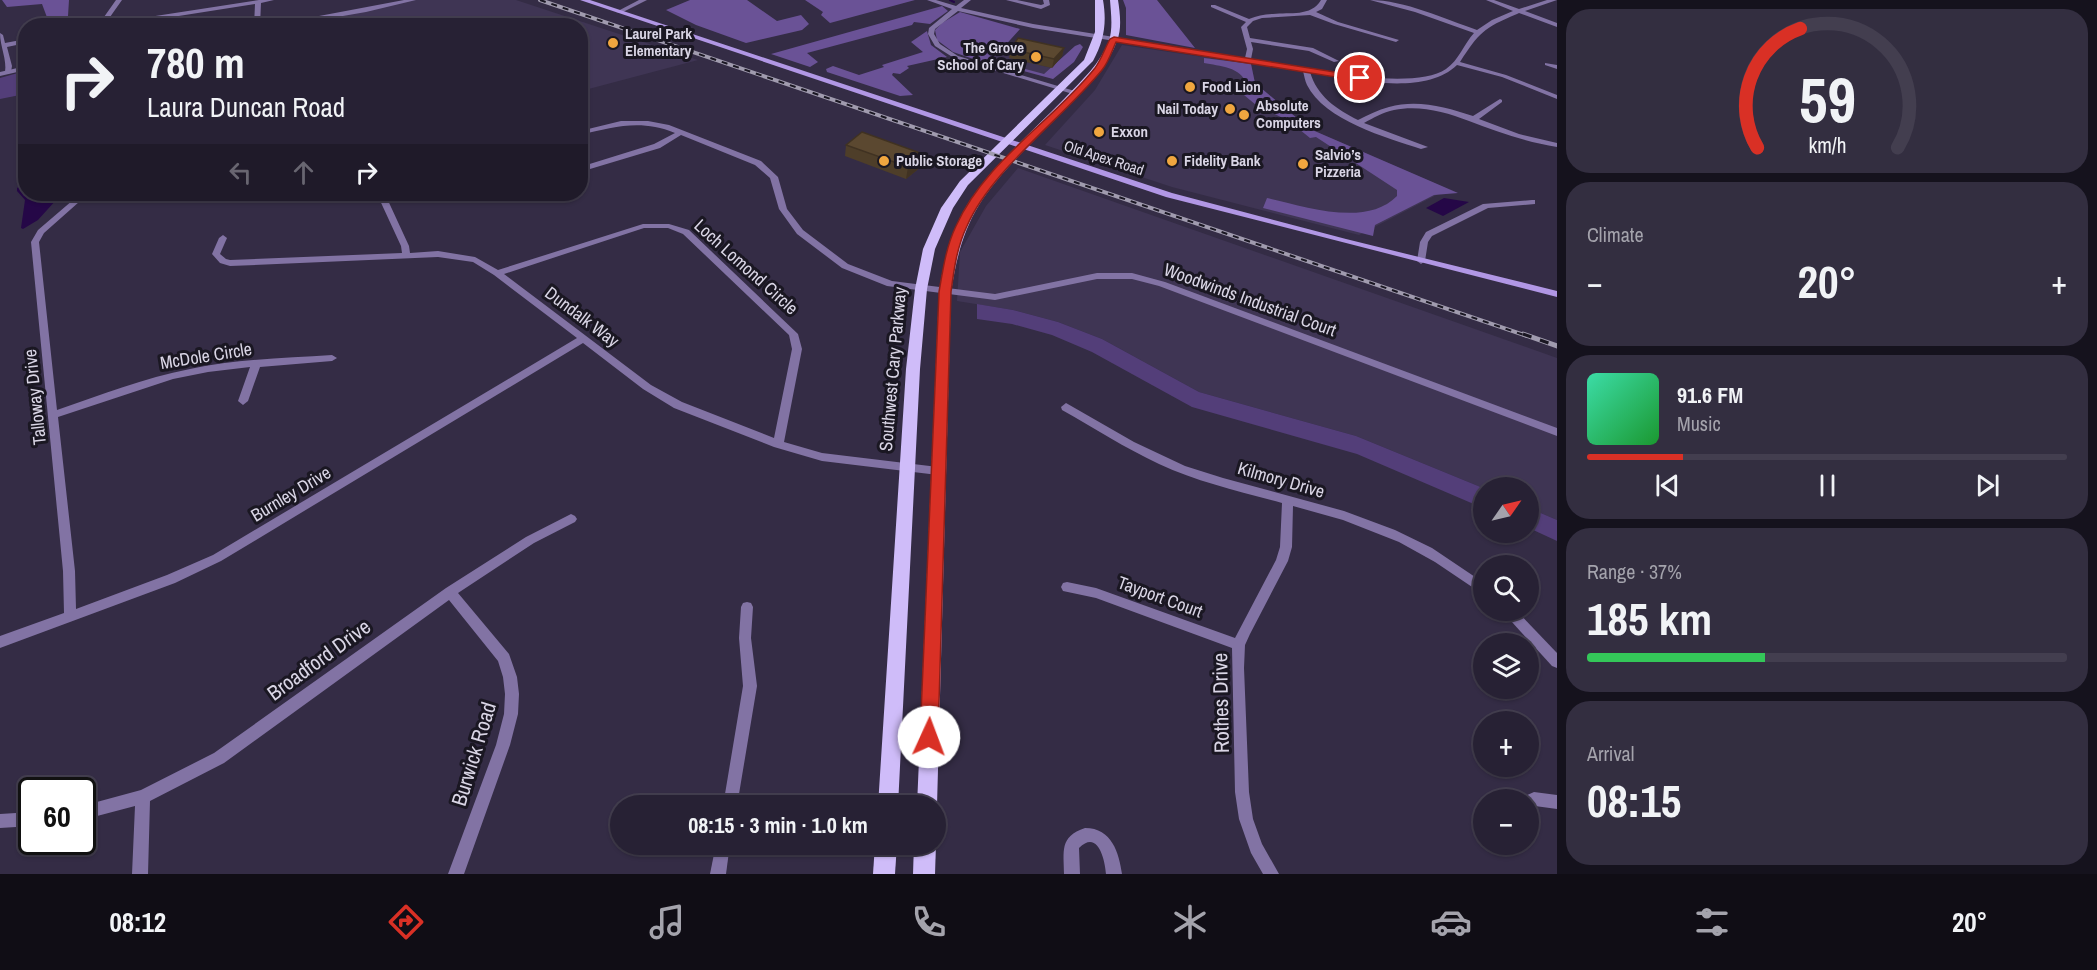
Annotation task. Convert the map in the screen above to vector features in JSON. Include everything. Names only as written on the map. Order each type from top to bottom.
[{"type":"main road","name":"Old Apex Road","points":[[583,0],[1169,195],[1557,294]]},
{"type":"main road","name":"Southwest Cary Parkway","points":[[889,795],[913,369],[921,289],[929,249],[947,208],[973,174],[1088,61],[1100,37],[1102,13],[1099,0]]},
{"type":"main road","points":[[927,795],[945,292],[950,258],[968,213],[997,175],[1099,68],[1114,39],[1116,16],[1114,0]]},
{"type":"main road","points":[[884,874],[885,855]]},
{"type":"main road","points":[[924,874],[925,855]]},
{"type":"street","points":[[107,18],[119,0]]},
{"type":"street","points":[[148,18],[271,0]]},
{"type":"street","points":[[318,18],[413,0]]},
{"type":"street","points":[[619,12],[644,0]]},
{"type":"street","points":[[930,0],[1031,26],[1360,78],[1405,81],[1436,76],[1456,63],[1467,44],[1478,32],[1519,12],[1554,0]]},
{"type":"street","points":[[968,0],[932,28],[933,41],[945,51],[965,60],[1076,93]]},
{"type":"street","points":[[1009,0],[1044,7],[1047,5],[1044,0]]},
{"type":"street","points":[[1312,13],[1322,6],[1324,0]]},
{"type":"street","points":[[1373,0],[1417,11],[1478,32]]},
{"type":"street","points":[[1489,0],[1557,26]]},
{"type":"street","points":[[257,18],[258,2]]},
{"type":"street","points":[[1213,6],[1249,21],[1270,16],[1312,13],[1336,23],[1396,40]]},
{"type":"street","points":[[1248,60],[1250,49],[1244,27],[1249,21]]},
{"type":"street","points":[[0,35],[1,46],[9,66],[4,73]]},
{"type":"street","points":[[1248,40],[1301,46],[1320,51],[1336,61]]},
{"type":"street","points":[[1,46],[18,43]]},
{"type":"street","points":[[1456,63],[1521,82],[1557,97]]},
{"type":"street","points":[[1547,64],[1557,67]]},
{"type":"street","points":[[1306,70],[1308,83],[1321,99],[1358,123],[1424,147]]},
{"type":"street","points":[[1472,120],[1500,101]]},
{"type":"street","points":[[1358,123],[1386,110],[1407,106],[1435,109],[1522,139],[1557,146]]},
{"type":"street","name":"Woodwinds Industrial Court","points":[[588,131],[633,122],[657,124],[765,167],[774,177],[783,209],[791,224],[845,266],[881,282],[945,292],[1007,296],[1097,276],[1119,275],[1144,279],[1557,432]]},
{"type":"street","points":[[588,168],[657,147],[680,133]]},
{"type":"street","name":"Talloway Drive","points":[[70,617],[69,571],[35,242],[41,232],[76,201]]},
{"type":"street","points":[[384,201],[405,246],[406,254]]},
{"type":"street","points":[[1421,261],[1424,242],[1430,234],[1486,206],[1532,202]]},
{"type":"street","name":"Loch Lomond Circle","points":[[497,273],[643,226],[669,226],[687,232],[793,333],[797,349],[778,444]]},
{"type":"street","name":"Dundalk Way","points":[[223,238],[216,254],[223,261],[230,262],[406,254],[459,255],[475,260],[497,273],[661,396],[697,413],[778,444],[822,457],[938,471]]},
{"type":"street","name":"Burnley Drive","points":[[0,642],[171,579],[217,558],[583,339]]},
{"type":"street","name":"McDole Circle","points":[[54,416],[172,377],[204,370],[332,358]]},
{"type":"street","points":[[243,401],[256,364]]},
{"type":"street","name":"Kilmory Drive","points":[[1066,407],[1167,464],[1198,475],[1352,518],[1393,533],[1432,553],[1473,582]]},
{"type":"street","name":"Rothes Drive","points":[[1271,874],[1256,848],[1246,819],[1240,724],[1239,645],[1282,561],[1286,547],[1288,501]]},
{"type":"street","name":"Broadford Drive","points":[[96,809],[144,797],[219,758],[450,592],[530,540],[571,519]]},
{"type":"street","name":"Tayport Court","points":[[1067,587],[1096,593],[1239,645]]},
{"type":"street","name":"Burwick Road","points":[[450,592],[504,658],[513,694],[511,714],[503,745],[456,874]]},
{"type":"street","points":[[732,795],[750,686],[745,638],[747,607]]},
{"type":"street","points":[[1518,621],[1557,662]]},
{"type":"street","points":[[140,874],[144,797]]},
{"type":"street","points":[[1539,800],[1557,802]]},
{"type":"street","points":[[0,822],[18,820]]},
{"type":"street","points":[[1072,874],[1071,846],[1082,835],[1089,834],[1101,841],[1108,849],[1114,874]]},
{"type":"street","points":[[718,874],[721,855]]},
{"type":"shaded area","points":[[2,0],[69,0],[68,16],[58,18],[47,18],[42,4],[7,7]]},
{"type":"shaded area","name":"Laurel Park Elementary","points":[[413,0],[516,0],[571,18],[314,18]]},
{"type":"shaded area","points":[[690,0],[747,0],[777,21],[801,15],[809,24],[802,30],[746,43],[696,25],[666,10]]},
{"type":"shaded area","points":[[805,0],[915,0],[830,23],[821,15],[823,12]]},
{"type":"shaded area","points":[[1123,0],[1157,0],[1195,48],[1126,35],[1126,8]]},
{"type":"shaded area","points":[[942,6],[948,11],[930,24],[914,22],[912,25],[807,53],[818,62],[810,67],[771,54]]},
{"type":"shaded area","points":[[960,12],[1020,29],[992,60],[1044,74],[1075,46],[1080,44],[1083,47],[1074,62],[1053,79],[990,62],[988,64],[953,52],[937,40],[935,30]]},
{"type":"shaded area","name":"Laurel Park Elementary","points":[[588,24],[698,60],[588,89]]},
{"type":"shaded area","points":[[927,31],[931,45],[947,57],[907,66],[909,68],[900,74],[893,73],[892,75],[913,95],[900,96],[827,72],[826,69],[833,66],[859,75],[923,52],[911,42]]},
{"type":"shaded area","points":[[1005,43],[1017,46],[1010,58],[1052,68],[1044,75],[992,60]]},
{"type":"shaded area","points":[[1122,45],[1251,64],[1255,83],[1310,129],[1448,189],[1359,235],[1172,187],[1045,145],[1095,90]]},
{"type":"shaded area","points":[[1204,58],[1251,64],[1255,83],[1310,129],[1458,193],[1434,195],[1375,225],[1373,236],[1263,208],[1267,198],[1334,212],[1369,211],[1384,206],[1397,196],[1397,190],[1316,137],[1310,138],[1289,121],[1256,105],[1244,95],[1246,84],[1240,74],[1229,68],[1204,63]]},
{"type":"shaded area","points":[[18,73],[18,95],[0,99],[0,78]]},
{"type":"shaded area","points":[[1018,168],[1557,358],[1557,520],[1539,512],[1539,477],[1473,477],[1473,484],[1356,436],[1199,392],[1102,339],[1058,322],[1013,310],[957,301],[960,252],[986,206]]},
{"type":"shaded area","points":[[1444,198],[1469,202],[1443,216],[1426,208]]},
{"type":"shaded area","points":[[25,201],[55,201],[38,220],[21,228]]},
{"type":"shaded area","points":[[977,304],[1013,310],[1058,322],[1102,339],[1199,392],[1356,436],[1473,484],[1473,504],[1357,454],[1192,407],[1092,352],[1052,335],[1012,324],[977,319]]},
{"type":"shaded area","points":[[1539,512],[1557,520],[1557,541],[1539,533]]},
{"type":"building","points":[[1018,38],[1064,48],[1054,59],[1011,49]]},
{"type":"building","points":[[862,132],[923,154],[908,167],[846,145]]},
{"type":"waterway","points":[[950,0],[954,2]]},
{"type":"railway","points":[[540,0],[1527,336]]},
{"type":"railway","points":[[1523,334],[1557,346]]},
{"type":"place","name":"Laurel Park Elementary","points":[[613,43]]},
{"type":"place","name":"The Grove School of Cary","points":[[1036,57]]},
{"type":"place","name":"Food Lion","points":[[1190,87]]},
{"type":"place","name":"Nail Today","points":[[1230,109]]},
{"type":"place","name":"Absolute Computers","points":[[1244,115]]},
{"type":"place","name":"Exxon","points":[[1099,132]]},
{"type":"place","name":"Public Storage","points":[[884,161]]},
{"type":"place","name":"Fidelity Bank","points":[[1172,161]]},
{"type":"place","name":"Salvio’s Pizzeria","points":[[1303,164]]},
{"type":"route","points":[[929,737],[945,292],[950,258],[957,236],[975,202],[997,175],[1099,68],[1114,39],[1360,78]]}]
